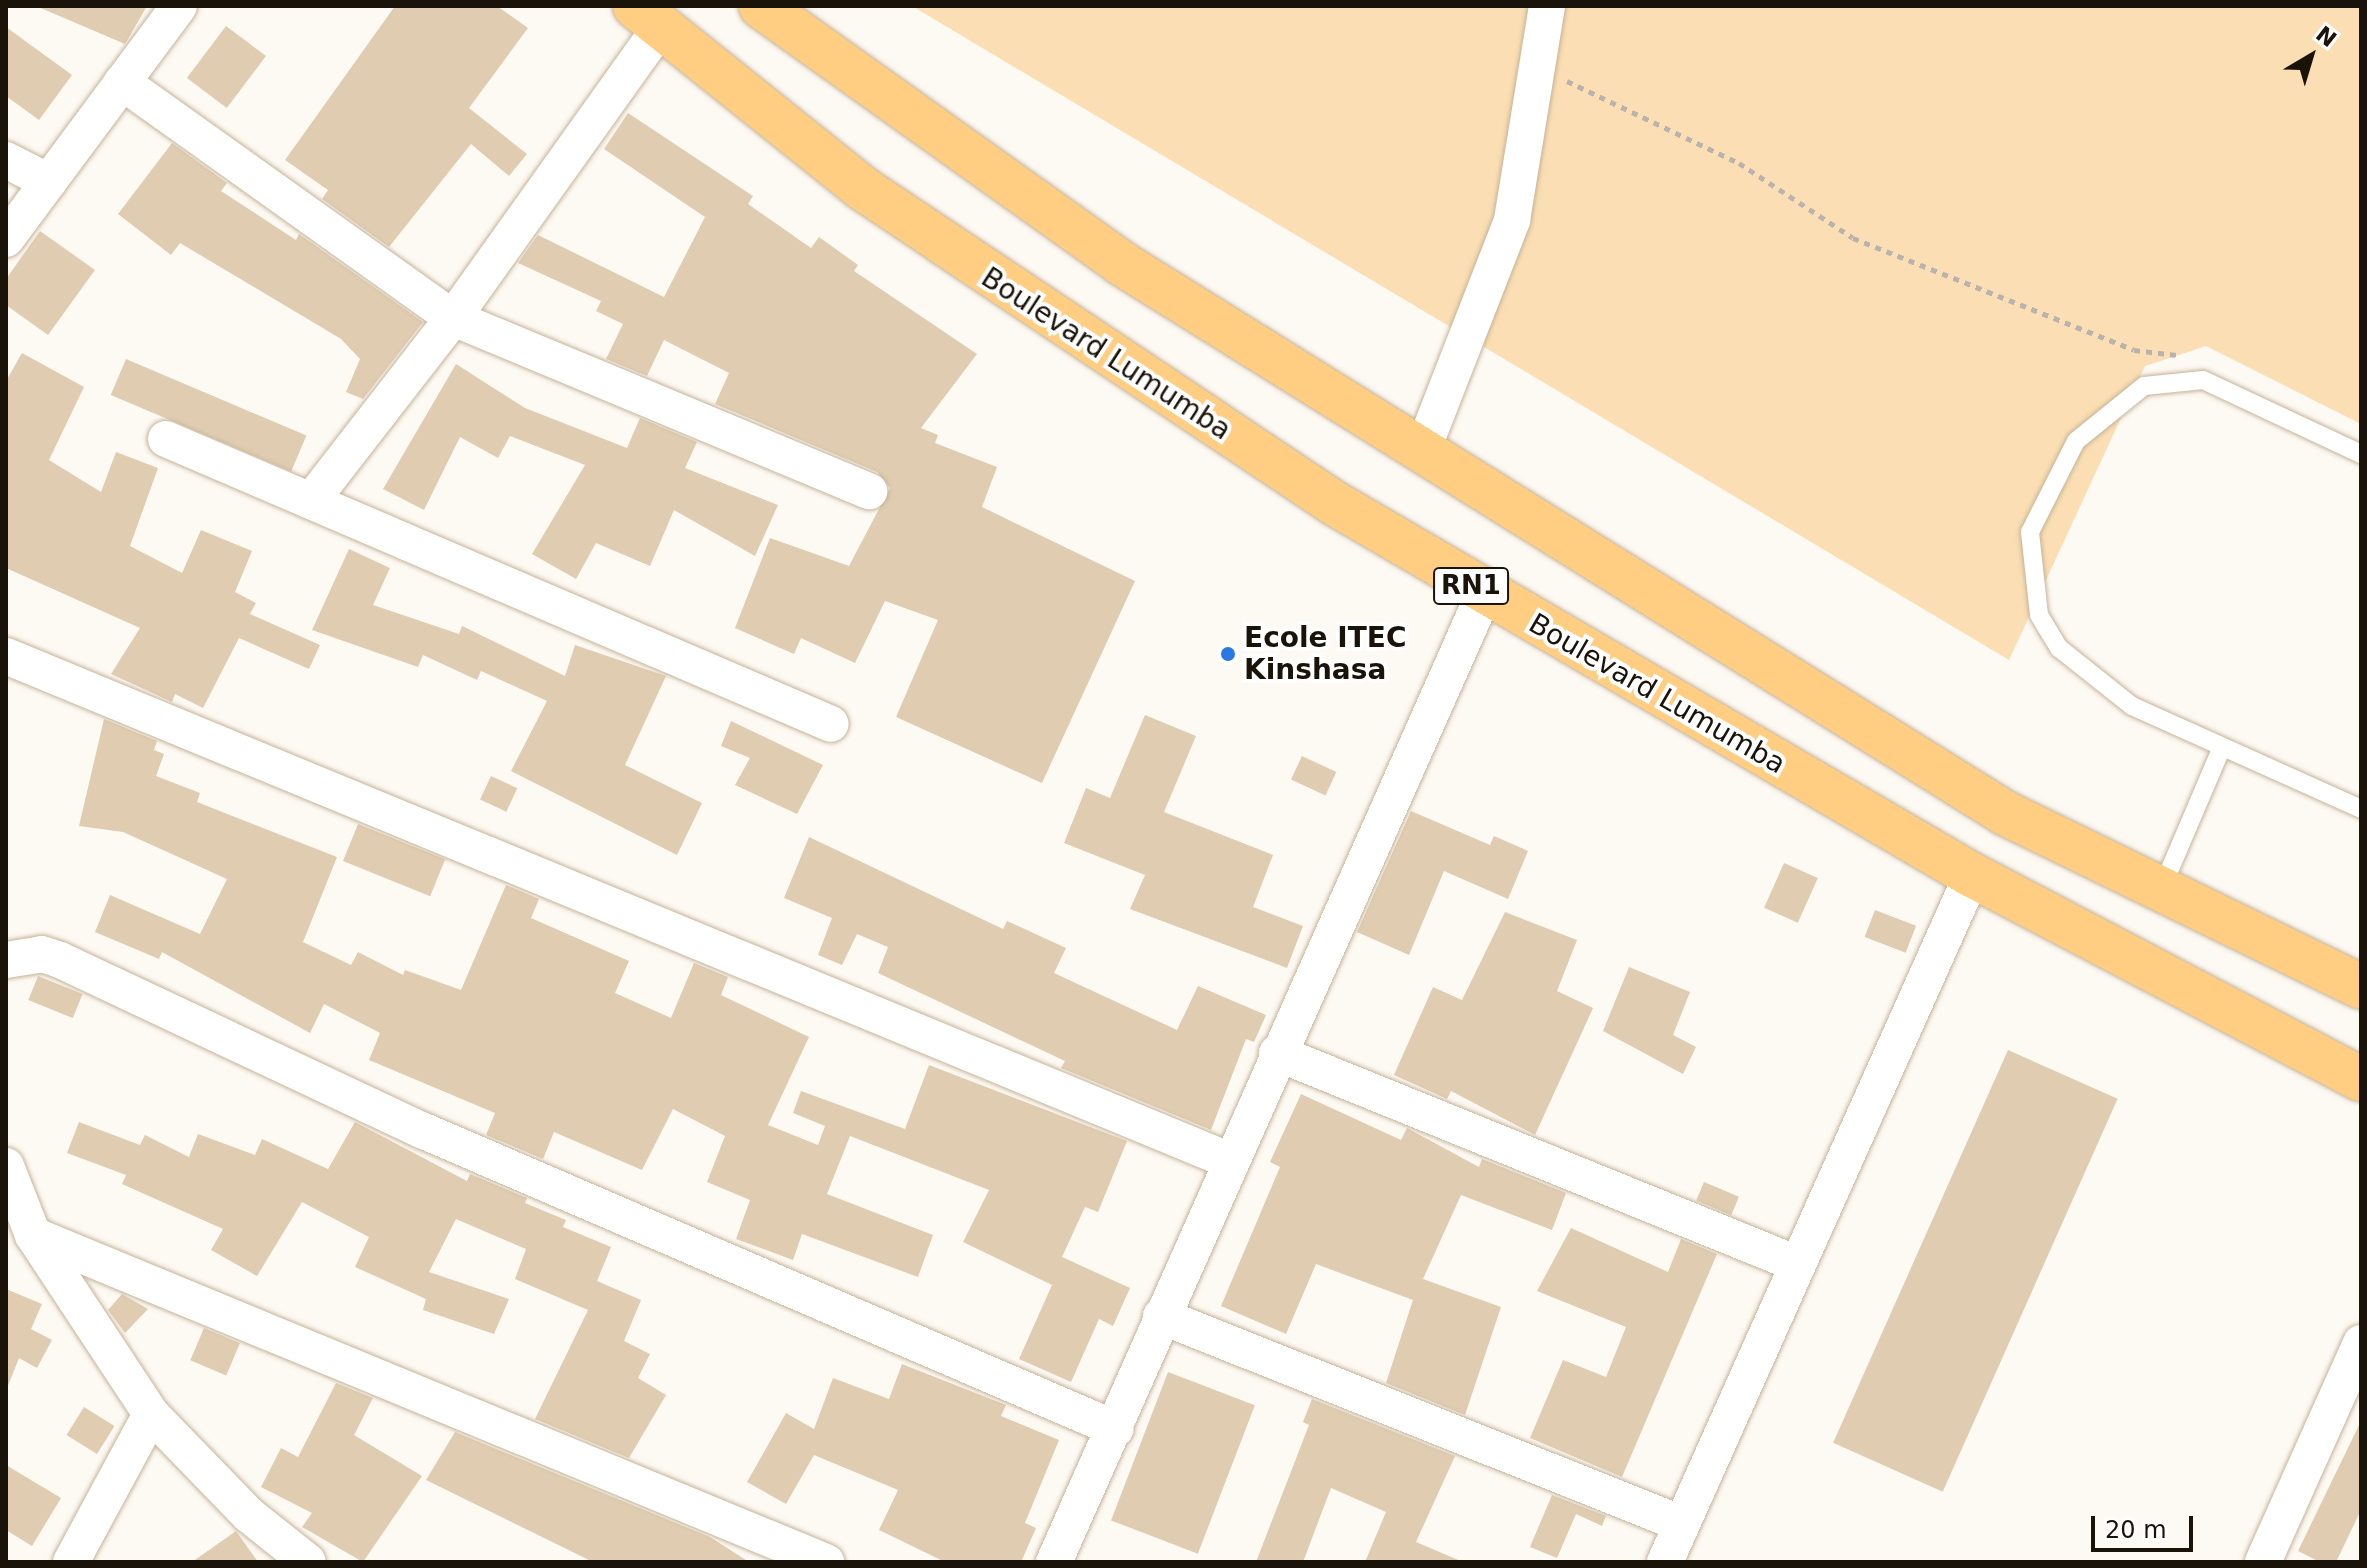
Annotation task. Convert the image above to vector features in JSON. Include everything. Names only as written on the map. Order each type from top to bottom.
[{"type":"highway","points":[[761,6],[1121,263],[1421,454],[2005,813],[2361,987]]},
{"type":"highway","name":"Boulevard Lumumba","points":[[648,16],[862,188],[1046,316],[1484,594],[1972,875],[2361,1079]]},
{"type":"street","points":[[6,239],[179,6]]},
{"type":"street","points":[[1421,454],[1512,220],[1541,68],[1547,6]]},
{"type":"street","points":[[311,501],[453,318],[648,16]]},
{"type":"street","points":[[122,82],[453,318],[869,491]]},
{"type":"street","points":[[6,160],[49,182]]},
{"type":"street","points":[[166,439],[831,724]]},
{"type":"street","points":[[1054,1562],[1116,1429],[1228,1160],[1484,594]]},
{"type":"street","points":[[6,656],[1228,1160]]},
{"type":"street","points":[[1665,1562],[1795,1263],[1972,875]]},
{"type":"street","points":[[6,960],[42,954],[60,960],[424,1131],[1116,1429]]},
{"type":"street","points":[[1277,1053],[1795,1263]]},
{"type":"street","points":[[6,1166],[33,1235],[151,1414],[249,1515],[308,1562]]},
{"type":"street","points":[[33,1235],[826,1562]]},
{"type":"street","points":[[1161,1316],[1682,1524]]},
{"type":"street","points":[[2263,1562],[2361,1343]]},
{"type":"street","points":[[71,1562],[151,1414]]},
{"type":"lane","points":[[2361,454],[2203,380],[2144,386],[2076,441],[2030,532],[2039,615],[2059,648],[2132,706],[2221,749],[2361,809]]},
{"type":"lane","points":[[2161,891],[2221,749]]},
{"type":"path","points":[[1541,68],[1739,163],[1853,238],[2134,350],[2163,348],[2191,363]]},
{"type":"shaded area","points":[[912,6],[2361,6],[2361,424],[2206,346],[2145,366],[2009,660]]},
{"type":"building","points":[[36,6],[147,6],[125,44]]},
{"type":"building","points":[[395,6],[497,6],[528,28],[469,108],[527,154],[509,176],[471,144],[389,247],[322,199],[328,190],[285,160]]},
{"type":"building","points":[[226,26],[266,56],[227,108],[187,78]]},
{"type":"building","points":[[6,27],[72,75],[39,120],[6,96]]},
{"type":"building","points":[[628,113],[753,196],[748,204],[811,248],[819,237],[858,265],[854,271],[977,354],[921,428],[938,435],[935,443],[997,467],[982,507],[1135,581],[1042,783],[896,717],[938,620],[885,601],[855,663],[801,638],[794,654],[735,628],[770,538],[849,566],[890,488],[877,472],[715,404],[729,373],[664,340],[647,376],[606,359],[623,324],[596,311],[601,301],[518,263],[538,235],[664,297],[705,217],[604,149]]},
{"type":"building","points":[[172,143],[227,183],[221,191],[296,240],[299,234],[423,322],[363,399],[346,392],[360,359],[341,339],[180,243],[171,255],[118,214]]},
{"type":"building","points":[[40,231],[95,270],[48,335],[6,305],[6,279]]},
{"type":"building","points":[[22,353],[84,387],[49,460],[101,492],[116,452],[158,468],[130,546],[182,573],[201,530],[252,551],[235,592],[256,603],[250,614],[320,645],[309,669],[239,638],[203,708],[175,694],[172,702],[111,674],[140,628],[6,568],[6,381]]},
{"type":"building","points":[[126,359],[306,436],[291,471],[111,395]]},
{"type":"building","points":[[456,364],[525,408],[627,448],[640,418],[697,442],[685,468],[778,505],[755,556],[674,510],[650,566],[596,543],[576,579],[532,554],[585,465],[510,436],[498,458],[460,437],[424,510],[383,489]]},
{"type":"building","points":[[349,549],[390,568],[373,605],[459,634],[462,626],[565,676],[575,645],[666,676],[625,765],[702,803],[677,855],[511,771],[547,701],[481,671],[477,680],[423,655],[418,667],[312,630]]},
{"type":"building","points":[[1145,715],[1196,736],[1164,812],[1273,855],[1253,907],[1303,926],[1287,968],[1130,909],[1145,875],[1064,843],[1086,788],[1110,798]]},
{"type":"building","points":[[104,719],[157,741],[154,750],[164,754],[156,776],[200,793],[197,802],[337,857],[303,942],[351,965],[358,952],[403,975],[405,970],[461,990],[506,885],[539,899],[531,918],[629,961],[615,993],[671,1018],[694,963],[728,977],[721,995],[809,1037],[768,1125],[818,1145],[825,1126],[793,1113],[801,1091],[905,1129],[929,1065],[1127,1141],[1098,1212],[1085,1207],[1062,1257],[1130,1288],[1113,1326],[1099,1319],[1071,1382],[1019,1359],[1052,1285],[963,1242],[989,1190],[850,1136],[827,1194],[933,1235],[918,1277],[802,1234],[793,1260],[736,1239],[750,1200],[707,1182],[725,1136],[673,1109],[642,1170],[554,1132],[543,1159],[486,1135],[495,1113],[369,1060],[380,1033],[324,1004],[310,1033],[162,952],[159,959],[95,932],[110,895],[200,934],[227,879],[123,832],[79,826]]},
{"type":"building","points":[[731,721],[823,765],[797,814],[735,785],[750,758],[721,746]]},
{"type":"building","points":[[1302,756],[1336,772],[1325,796],[1291,780]]},
{"type":"building","points":[[491,776],[517,788],[506,812],[480,800]]},
{"type":"building","points":[[1411,811],[1490,845],[1494,836],[1528,851],[1508,899],[1444,871],[1409,955],[1357,932]]},
{"type":"building","points":[[358,824],[445,859],[430,896],[343,861]]},
{"type":"building","points":[[809,837],[1003,929],[1007,921],[1066,948],[1054,973],[1177,1030],[1198,986],[1266,1015],[1254,1042],[1246,1039],[1211,1130],[1061,1068],[1065,1061],[878,973],[888,947],[857,934],[842,965],[818,955],[832,918],[784,898]]},
{"type":"building","points":[[1784,863],[1818,878],[1798,923],[1764,908]]},
{"type":"building","points":[[1875,910],[1916,926],[1906,953],[1865,937]]},
{"type":"building","points":[[1505,912],[1577,940],[1557,991],[1593,1008],[1535,1135],[1451,1091],[1447,1099],[1394,1075],[1433,987],[1462,1000]]},
{"type":"building","points":[[1629,967],[1690,992],[1673,1035],[1696,1047],[1683,1074],[1603,1031]]},
{"type":"building","points":[[38,976],[83,994],[73,1018],[28,1000]]},
{"type":"building","points":[[2008,1050],[2118,1099],[1943,1492],[1833,1443]]},
{"type":"building","points":[[1301,1094],[1401,1140],[1407,1128],[1479,1167],[1482,1159],[1566,1193],[1552,1230],[1461,1195],[1423,1279],[1501,1307],[1465,1415],[1386,1383],[1413,1300],[1316,1264],[1286,1334],[1221,1306],[1280,1167],[1270,1162]]},
{"type":"building","points":[[79,1122],[140,1145],[145,1135],[189,1157],[198,1134],[255,1155],[262,1139],[328,1169],[355,1122],[467,1181],[470,1174],[527,1198],[525,1203],[566,1220],[563,1227],[611,1247],[597,1281],[641,1300],[624,1341],[650,1354],[638,1378],[666,1395],[629,1458],[535,1419],[588,1310],[515,1279],[526,1249],[456,1219],[429,1272],[509,1299],[494,1334],[423,1310],[426,1299],[355,1267],[369,1237],[302,1202],[257,1276],[211,1250],[223,1229],[122,1184],[126,1175],[67,1153]]},
{"type":"building","points":[[1704,1182],[1739,1197],[1731,1215],[1696,1200]]},
{"type":"building","points":[[1571,1228],[1668,1272],[1681,1239],[1717,1254],[1622,1477],[1530,1438],[1563,1360],[1606,1377],[1626,1327],[1537,1291]]},
{"type":"building","points":[[6,1289],[42,1304],[31,1329],[52,1340],[37,1368],[19,1358],[7,1388]]},
{"type":"building","points":[[122,1294],[148,1309],[125,1333],[108,1310]]},
{"type":"building","points":[[204,1328],[240,1343],[226,1375],[190,1360]]},
{"type":"building","points":[[902,1364],[1006,1405],[1001,1416],[1059,1440],[1025,1523],[1036,1528],[1021,1562],[945,1562],[879,1530],[898,1490],[814,1455],[786,1504],[747,1482],[786,1413],[814,1429],[833,1378],[889,1399]]},
{"type":"building","points":[[1168,1372],[1255,1405],[1198,1554],[1111,1520]]},
{"type":"building","points":[[336,1383],[373,1398],[354,1435],[422,1476],[363,1562],[302,1527],[312,1513],[261,1487],[281,1448],[298,1457]]},
{"type":"building","points":[[1312,1399],[1455,1456],[1416,1542],[1463,1562],[1365,1562],[1386,1512],[1331,1488],[1303,1562],[1256,1562],[1309,1425],[1303,1422]]},
{"type":"building","points":[[84,1407],[115,1426],[97,1454],[67,1435]]},
{"type":"building","points":[[2361,1421],[2361,1510],[2336,1562],[2320,1562],[2298,1551]]},
{"type":"building","points":[[455,1432],[710,1537],[749,1562],[593,1562],[426,1480]]},
{"type":"building","points":[[6,1465],[61,1498],[32,1546],[6,1530]]},
{"type":"building","points":[[1552,1495],[1606,1516],[1602,1526],[1576,1514],[1557,1558],[1530,1547]]},
{"type":"building","points":[[236,1531],[258,1562],[192,1562]]},
{"type":"place","name":"Ecole ITEC Kinshasa","points":[[1228,654]]}]
